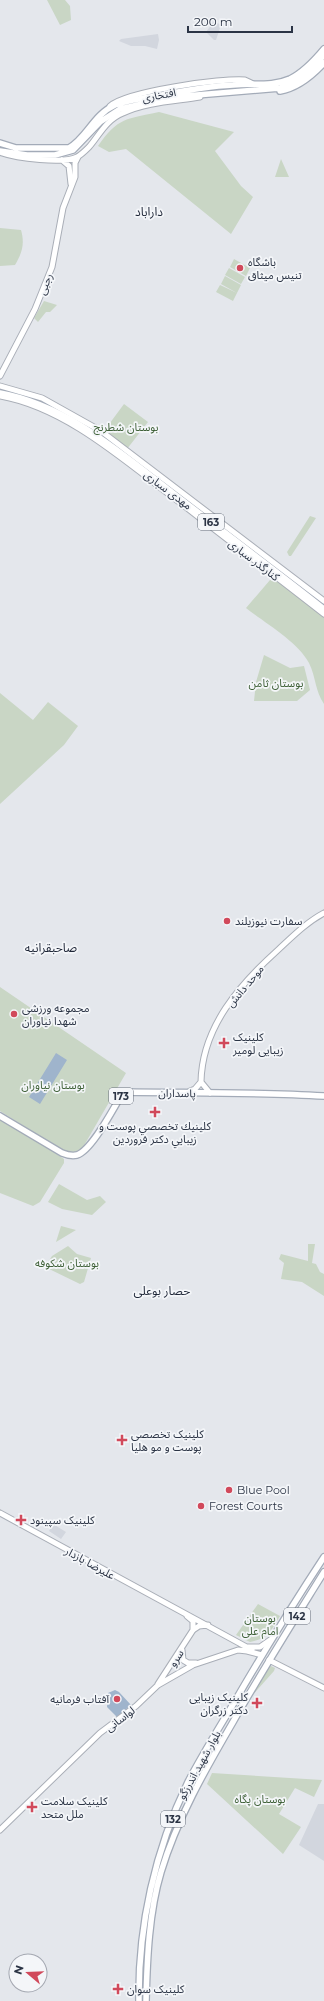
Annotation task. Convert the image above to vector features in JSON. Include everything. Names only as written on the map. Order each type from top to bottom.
[{"type":"main road","name":"افتخاری","points":[[0,152],[27,155],[55,155],[73,150],[100,122],[120,109],[173,97],[253,84],[294,82],[324,49]]},
{"type":"main road","name":"افتخاری","points":[[0,142],[16,148],[69,148],[105,110],[129,101],[186,90],[239,87],[257,91],[276,91],[311,71],[324,55]]},
{"type":"main road","points":[[294,82],[314,74],[324,63]]},
{"type":"main road","points":[[105,110],[115,102],[139,94],[217,82],[246,80],[253,84]]},
{"type":"main road","points":[[0,152],[29,158],[59,159],[78,157],[88,148],[103,127],[123,112],[193,98],[257,91]]},
{"type":"main road","name":"رجبی","points":[[0,376],[35,309],[49,274],[58,242],[64,208],[75,177],[75,162],[78,157]]},
{"type":"main road","name":"رجبی","points":[[59,159],[65,161],[69,166],[71,186]]},
{"type":"main road","points":[[0,386],[30,394],[50,408]]},
{"type":"main road","name":"163","points":[[0,390],[17,393],[50,408]]},
{"type":"main road","name":"مهدی سباری","points":[[0,393],[17,396],[50,408],[98,434],[324,605]]},
{"type":"main road","points":[[0,396],[50,408]]},
{"type":"main road","name":"کنارگذر سباری","points":[[98,434],[324,614]]},
{"type":"main road","name":"مهدی سباری","points":[[282,572],[324,609]]},
{"type":"main road","name":"کنارگذر سباری","points":[[282,572],[324,601]]},
{"type":"main road","name":"موحد دانش","points":[[201,1082],[205,1053],[219,1020],[228,1004],[238,991],[272,955],[299,930],[324,913]]},
{"type":"main road","points":[[190,1091],[195,1089],[201,1082],[210,1093]]},
{"type":"main road","name":"پاسداران","points":[[62,1152],[69,1154],[78,1152],[86,1145],[121,1090],[190,1091]]},
{"type":"main road","name":"پاسداران","points":[[0,1116],[62,1152],[68,1155],[76,1155],[86,1149],[121,1096],[126,1092],[238,1092],[324,1096]]},
{"type":"main road","name":"علیرضا بازدار","points":[[0,1513],[180,1611],[209,1625],[262,1656]]},
{"type":"main road","name":"142","points":[[262,1656],[324,1558]]},
{"type":"main road","name":"142","points":[[269,1660],[324,1572]]},
{"type":"main road","name":"علیرضا بازدار","points":[[180,1611],[191,1618],[193,1630]]},
{"type":"main road","points":[[193,1630],[199,1626],[209,1625]]},
{"type":"main road","name":"سرو","points":[[158,1684],[193,1630]]},
{"type":"main road","points":[[247,1647],[260,1647],[272,1639],[274,1643],[279,1643]]},
{"type":"main road","points":[[237,1641],[240,1646],[238,1650],[247,1651],[262,1656],[324,1688]]},
{"type":"main road","points":[[185,1644],[181,1655],[185,1662],[193,1663],[212,1659]]},
{"type":"main road","name":"لواسانی","points":[[0,1830],[100,1733],[136,1706],[158,1684],[193,1665],[238,1650]]},
{"type":"main road","name":"بلوار شهید اندرزگو","points":[[139,2001],[138,1971],[153,1873],[159,1854],[179,1802],[216,1734],[262,1656]]},
{"type":"main road","name":"بلوار شهید اندرزگو","points":[[146,2001],[146,1972],[150,1935],[165,1862],[187,1806],[269,1660]]},
{"type":"main road","points":[[216,1734],[222,1732],[224,1738]]},
{"type":"main road","points":[[138,1971],[142,1974],[146,1972]]},
{"type":"shaded area","points":[[214,21],[221,25],[216,40],[214,40],[206,32]]},
{"type":"shaded area","points":[[158,34],[159,40],[157,49],[145,46],[131,46],[119,41],[121,39]]},
{"type":"shaded area","points":[[53,1524],[66,1532],[61,1539],[49,1531]]},
{"type":"shaded area","points":[[318,1804],[324,1804],[324,1861],[299,1845]]},
{"type":"green space","points":[[47,0],[65,0],[70,6],[71,20],[60,25]]},
{"type":"green space","points":[[159,112],[234,132],[215,151],[241,186],[253,197],[231,234],[126,149],[109,152],[98,146],[111,129],[118,124],[131,118]]},
{"type":"green space","points":[[281,159],[289,177],[275,177]]},
{"type":"green space","points":[[0,228],[21,230],[23,240],[22,248],[15,265],[0,266]]},
{"type":"green space","name":"باشگاه تنيس ميثاق","points":[[234,259],[250,268],[246,276],[230,267]]},
{"type":"green space","points":[[229,268],[245,277],[241,284],[225,275]]},
{"type":"green space","points":[[225,276],[241,285],[237,293],[221,284]]},
{"type":"green space","points":[[220,285],[237,293],[233,301],[216,292]]},
{"type":"green space","points":[[44,301],[57,305],[50,312],[46,312],[38,322],[34,318]]},
{"type":"green space","name":"بوستان شطرنج","points":[[124,404],[148,422],[127,449],[104,431]]},
{"type":"green space","points":[[310,516],[316,518],[291,556],[289,556],[287,552]]},
{"type":"green space","points":[[274,579],[324,616],[324,704],[319,694],[309,663],[304,655],[289,640],[246,608],[270,580]]},
{"type":"green space","name":"بوستان ثامن","points":[[264,655],[290,668],[304,666],[310,690],[297,701],[254,701],[256,682]]},
{"type":"green space","points":[[0,693],[33,720],[48,702],[78,726],[64,745],[0,804]]},
{"type":"green space","name":"بوستان نیاوران","points":[[0,987],[126,1073],[82,1149],[72,1153],[62,1150],[0,1111]]},
{"type":"green space","points":[[0,1116],[64,1159],[64,1163],[40,1202],[33,1206],[0,1193]]},
{"type":"green space","points":[[59,1184],[87,1200],[100,1196],[106,1202],[92,1215],[62,1209],[48,1202]]},
{"type":"green space","points":[[61,1226],[76,1230],[56,1242]]},
{"type":"green space","points":[[308,1244],[315,1244],[312,1263],[316,1264],[320,1272],[324,1274],[324,1296],[302,1282],[281,1279],[284,1263],[279,1259],[281,1254],[308,1261]]},
{"type":"green space","name":"بوستان شکوفه","points":[[68,1246],[77,1254],[91,1258],[84,1282],[80,1284],[45,1267],[52,1256]]},
{"type":"green space","name":"بوستان امام علی","points":[[258,1604],[280,1616],[268,1634],[250,1642],[236,1635]]},
{"type":"green space","points":[[271,1666],[275,1668],[274,1671],[250,1698],[267,1669]]},
{"type":"green space","name":"بوستان پگاه","points":[[212,1773],[322,1780],[314,1797],[295,1788],[279,1814],[301,1827],[283,1854],[207,1784]]},
{"type":"water","points":[[56,1053],[67,1060],[40,1104],[29,1097]]},
{"type":"water","name":"آفتاب فرمانیه","points":[[115,1690],[119,1692],[131,1705],[117,1717],[107,1707],[108,1693]]},
{"type":"place","name":"باشگاه تنيس ميثاق","points":[[240,268]]},
{"type":"place","name":"سفارت نیوزیلند","points":[[227,921]]},
{"type":"place","name":"مجموعه ورزشی شهدا نیاوران","points":[[14,1014]]},
{"type":"place","name":"کلینیک زیبایی لومیر","points":[[224,1043]]},
{"type":"place","name":"كلينيك تخصصي پوست و زيبايي دكتر فروردين","points":[[155,1112]]},
{"type":"place","name":"کلینیک تخصصی پوست و مو هلیا","points":[[122,1440]]},
{"type":"place","name":"Blue Pool","points":[[229,1490]]},
{"type":"place","name":"Forest Courts","points":[[201,1506]]},
{"type":"place","name":"کلینیک سپینود","points":[[21,1520]]},
{"type":"place","name":"آفتاب فرمانیه","points":[[117,1699]]},
{"type":"place","name":"کلینیک زیبایی دکتر زرگران","points":[[257,1703]]},
{"type":"place","name":"کلینیک سلامت ملل متحد","points":[[32,1807]]},
{"type":"place","name":"کلینیک سوان","points":[[118,1989]]},
{"type":"district","name":"داراباد","points":[[149,211]]},
{"type":"district","name":"صاحبقرانیه","points":[[51,947]]},
{"type":"district","name":"حصار بوعلی","points":[[162,1290]]}]
